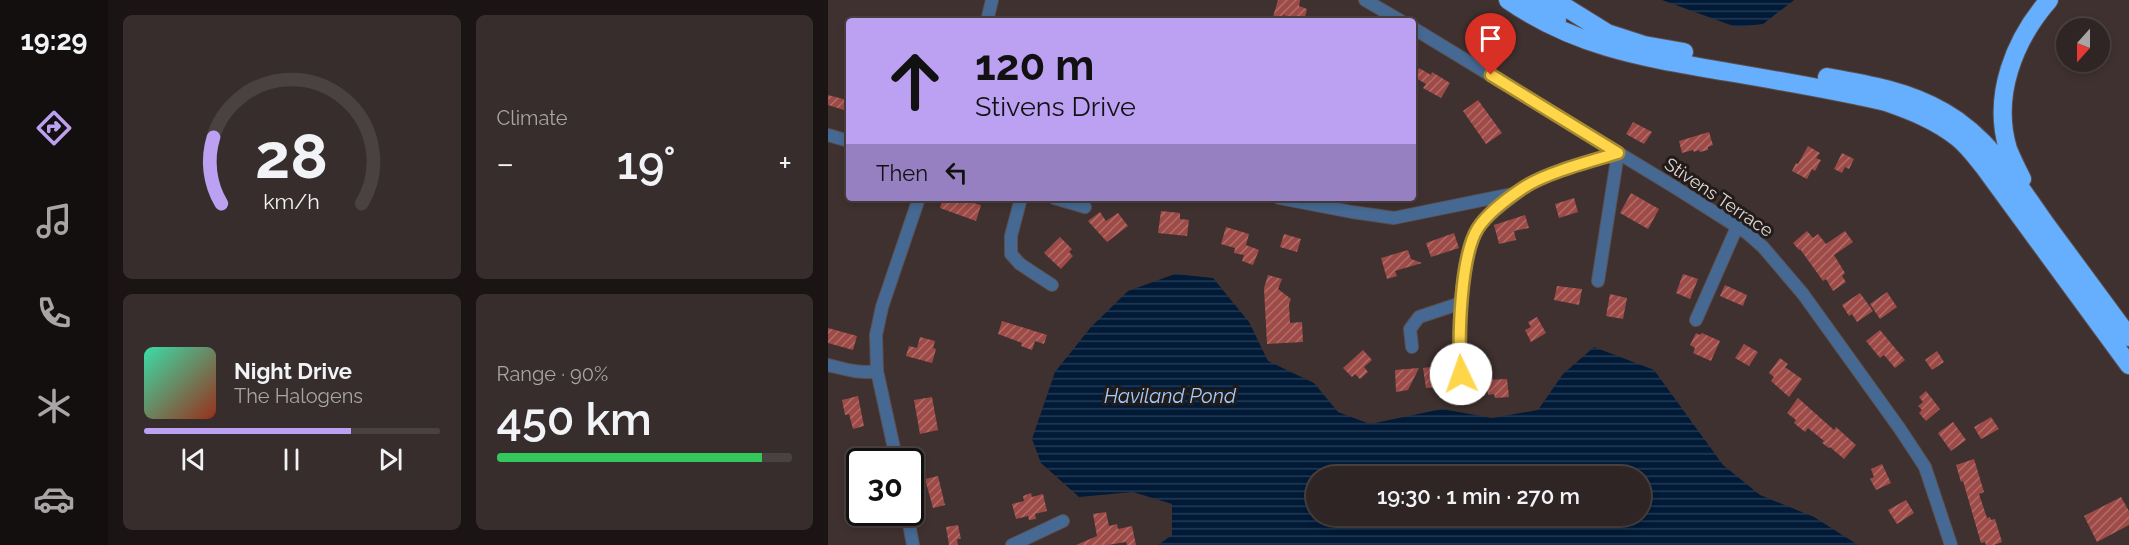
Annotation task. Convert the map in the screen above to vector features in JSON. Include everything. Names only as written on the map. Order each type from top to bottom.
[{"type":"highway","points":[[1508,0],[1531,15],[1574,36],[1618,52],[1886,102],[1914,112],[1940,126],[1960,140],[1984,167],[2129,365]]},
{"type":"highway","points":[[1533,0],[1570,29],[1608,46],[1644,58]]},
{"type":"highway","points":[[1554,0],[1590,24],[1624,39],[1665,49],[1862,83],[1892,90],[1946,112],[1982,142],[2035,208],[2129,337]]},
{"type":"highway","points":[[2035,208],[2008,150],[2003,123],[2002,99],[2019,43],[2035,16],[2049,0]]},
{"type":"street","points":[[988,18],[992,0]]},
{"type":"street","points":[[1365,0],[1396,18]]},
{"type":"street","name":"Stivens Terrace","points":[[1416,30],[1737,227],[1763,247],[1803,294],[1925,466],[1951,545]]},
{"type":"street","points":[[828,135],[846,140]]},
{"type":"street","points":[[1461,374],[1459,335],[1461,303],[1469,250],[1478,229],[1495,211],[1524,187],[1566,169],[1618,153],[1598,281]]},
{"type":"street","points":[[1295,201],[1394,218],[1517,193]]},
{"type":"street","points":[[894,448],[877,371],[876,335],[882,307],[918,201]]},
{"type":"street","points":[[1020,201],[1011,236],[1011,254],[1020,264],[1052,285]]},
{"type":"street","points":[[1064,201],[1085,207]]},
{"type":"street","points":[[1696,320],[1737,227]]},
{"type":"street","points":[[1412,347],[1410,329],[1419,317],[1461,303]]},
{"type":"street","points":[[828,365],[853,372],[877,371]]},
{"type":"street","points":[[1012,545],[1063,521]]},
{"type":"street","points":[[909,526],[913,545]]},
{"type":"water","points":[[1662,0],[1794,0],[1763,24],[1736,27]]},
{"type":"water","name":"Haviland Pond","points":[[1175,274],[1213,278],[1249,322],[1268,361],[1314,383],[1338,412],[1370,424],[1442,409],[1492,418],[1538,410],[1563,374],[1594,347],[1654,370],[1723,465],[1760,495],[1814,517],[1858,545],[1158,545],[1172,535],[1172,504],[1133,492],[1079,497],[1041,463],[1032,439],[1055,372],[1091,327],[1128,291]]},
{"type":"building","points":[[1278,0],[1300,0],[1299,6],[1307,9],[1305,18],[1283,15],[1282,18],[1273,17]]},
{"type":"building","points":[[1419,68],[1431,75],[1432,72],[1450,83],[1441,98],[1423,88],[1426,84],[1416,78]]},
{"type":"building","points":[[828,95],[846,100],[844,110],[828,105]]},
{"type":"building","points":[[1478,100],[1502,133],[1486,144],[1463,111]]},
{"type":"building","points":[[1633,122],[1652,132],[1644,144],[1626,134]]},
{"type":"building","points":[[1709,132],[1713,145],[1708,147],[1708,150],[1682,153],[1679,141]]},
{"type":"building","points":[[1808,146],[1820,153],[1816,158],[1821,160],[1815,171],[1812,169],[1807,179],[1792,171]]},
{"type":"building","points":[[1842,153],[1854,159],[1849,169],[1845,167],[1842,173],[1834,169]]},
{"type":"building","points":[[1631,193],[1659,209],[1648,229],[1620,213]]},
{"type":"building","points":[[1574,198],[1578,212],[1559,218],[1555,204]]},
{"type":"building","points":[[942,201],[974,201],[973,203],[981,205],[976,221],[940,208]]},
{"type":"building","points":[[1161,211],[1180,213],[1180,219],[1189,220],[1187,236],[1158,233]]},
{"type":"building","points":[[1100,212],[1106,221],[1118,213],[1128,226],[1107,242],[1088,221]]},
{"type":"building","points":[[1525,215],[1529,228],[1514,231],[1516,240],[1499,244],[1494,225]]},
{"type":"building","points":[[1226,227],[1249,234],[1246,245],[1259,250],[1253,265],[1242,261],[1244,255],[1234,253],[1235,248],[1221,244]]},
{"type":"building","points":[[1807,231],[1813,238],[1818,234],[1826,244],[1845,231],[1853,242],[1834,255],[1845,273],[1842,276],[1846,282],[1833,291],[1826,279],[1823,281],[1793,243]]},
{"type":"building","points":[[1454,233],[1459,248],[1431,257],[1426,243]]},
{"type":"building","points":[[1284,234],[1301,239],[1297,252],[1280,247]]},
{"type":"building","points":[[1060,237],[1072,249],[1069,252],[1073,256],[1061,269],[1044,253]]},
{"type":"building","points":[[1408,250],[1411,259],[1422,263],[1395,271],[1397,276],[1387,279],[1381,258]]},
{"type":"building","points":[[1683,274],[1698,279],[1690,299],[1676,293]]},
{"type":"building","points":[[1268,275],[1282,279],[1278,289],[1291,299],[1290,323],[1302,322],[1303,342],[1267,344],[1264,288]]},
{"type":"building","points":[[1725,285],[1747,295],[1743,306],[1720,296]]},
{"type":"building","points":[[1557,286],[1582,289],[1579,305],[1554,300]]},
{"type":"building","points":[[1887,292],[1897,307],[1880,319],[1870,304]]},
{"type":"building","points":[[1860,293],[1873,311],[1857,322],[1852,314],[1849,316],[1842,305]]},
{"type":"building","points":[[1610,294],[1627,298],[1623,319],[1606,316]]},
{"type":"building","points":[[1537,317],[1546,333],[1531,342],[1525,330],[1531,327],[1528,322]]},
{"type":"building","points":[[1002,321],[1047,335],[1044,344],[1035,341],[1032,350],[1021,346],[1022,343],[998,334]]},
{"type":"building","points":[[828,328],[857,336],[853,350],[828,343]]},
{"type":"building","points":[[1880,330],[1905,360],[1895,368],[1884,355],[1880,358],[1866,341]]},
{"type":"building","points":[[1696,333],[1700,335],[1702,333],[1720,341],[1711,361],[1693,353],[1695,348],[1690,345]]},
{"type":"building","points":[[920,337],[935,341],[933,348],[936,349],[932,363],[906,356],[909,346],[917,348]]},
{"type":"building","points":[[1744,344],[1758,352],[1749,366],[1735,358]]},
{"type":"building","points":[[1363,350],[1372,360],[1364,367],[1368,372],[1360,379],[1355,374],[1352,377],[1343,368]]},
{"type":"building","points":[[1937,351],[1944,362],[1932,370],[1925,360]]},
{"type":"building","points":[[1780,358],[1788,364],[1785,367],[1802,379],[1789,397],[1771,381],[1774,377],[1769,373]]},
{"type":"building","points":[[1452,364],[1454,377],[1442,379],[1443,386],[1426,388],[1423,368]]},
{"type":"building","points":[[1419,368],[1408,390],[1396,392],[1395,370]]},
{"type":"building","points":[[1507,379],[1509,397],[1495,398],[1494,394],[1488,395],[1486,380]]},
{"type":"building","points":[[1926,391],[1940,409],[1926,421],[1919,413],[1922,410],[1918,406],[1923,402],[1919,397]]},
{"type":"building","points":[[858,396],[864,426],[853,429],[849,414],[845,415],[842,400]]},
{"type":"building","points":[[932,397],[938,430],[920,434],[914,400]]},
{"type":"building","points":[[1798,398],[1834,430],[1836,427],[1856,445],[1844,459],[1822,443],[1824,441],[1808,428],[1805,432],[1794,423],[1796,420],[1787,413]]},
{"type":"building","points":[[1991,417],[1999,429],[1981,439],[1974,427]]},
{"type":"building","points":[[1953,422],[1966,440],[1951,451],[1938,433]]},
{"type":"building","points":[[1974,459],[1984,492],[1979,494],[1987,518],[1995,519],[2002,542],[1994,545],[1981,543],[1956,465]]},
{"type":"building","points":[[1882,464],[1891,483],[1876,490],[1870,479],[1874,477],[1871,469]]},
{"type":"building","points":[[938,476],[945,505],[933,508],[925,479]]},
{"type":"building","points":[[1031,493],[1032,497],[1043,494],[1047,511],[1035,514],[1036,519],[1029,520],[1028,516],[1016,519],[1012,504],[1024,501],[1023,496]]},
{"type":"building","points":[[2121,497],[2129,511],[2129,525],[2097,542],[2084,516]]},
{"type":"building","points":[[1906,500],[1914,513],[1897,524],[1888,510]]},
{"type":"building","points":[[1106,512],[1109,526],[1117,524],[1118,529],[1132,526],[1136,545],[1127,545],[1126,542],[1108,545],[1076,545],[1097,536],[1093,514]]},
{"type":"building","points":[[958,525],[961,539],[957,539],[958,545],[949,545],[946,527]]},
{"type":"route","points":[[1461,374],[1459,357],[1461,303],[1469,250],[1478,229],[1495,211],[1524,187],[1566,169],[1618,153],[1491,75]]}]
